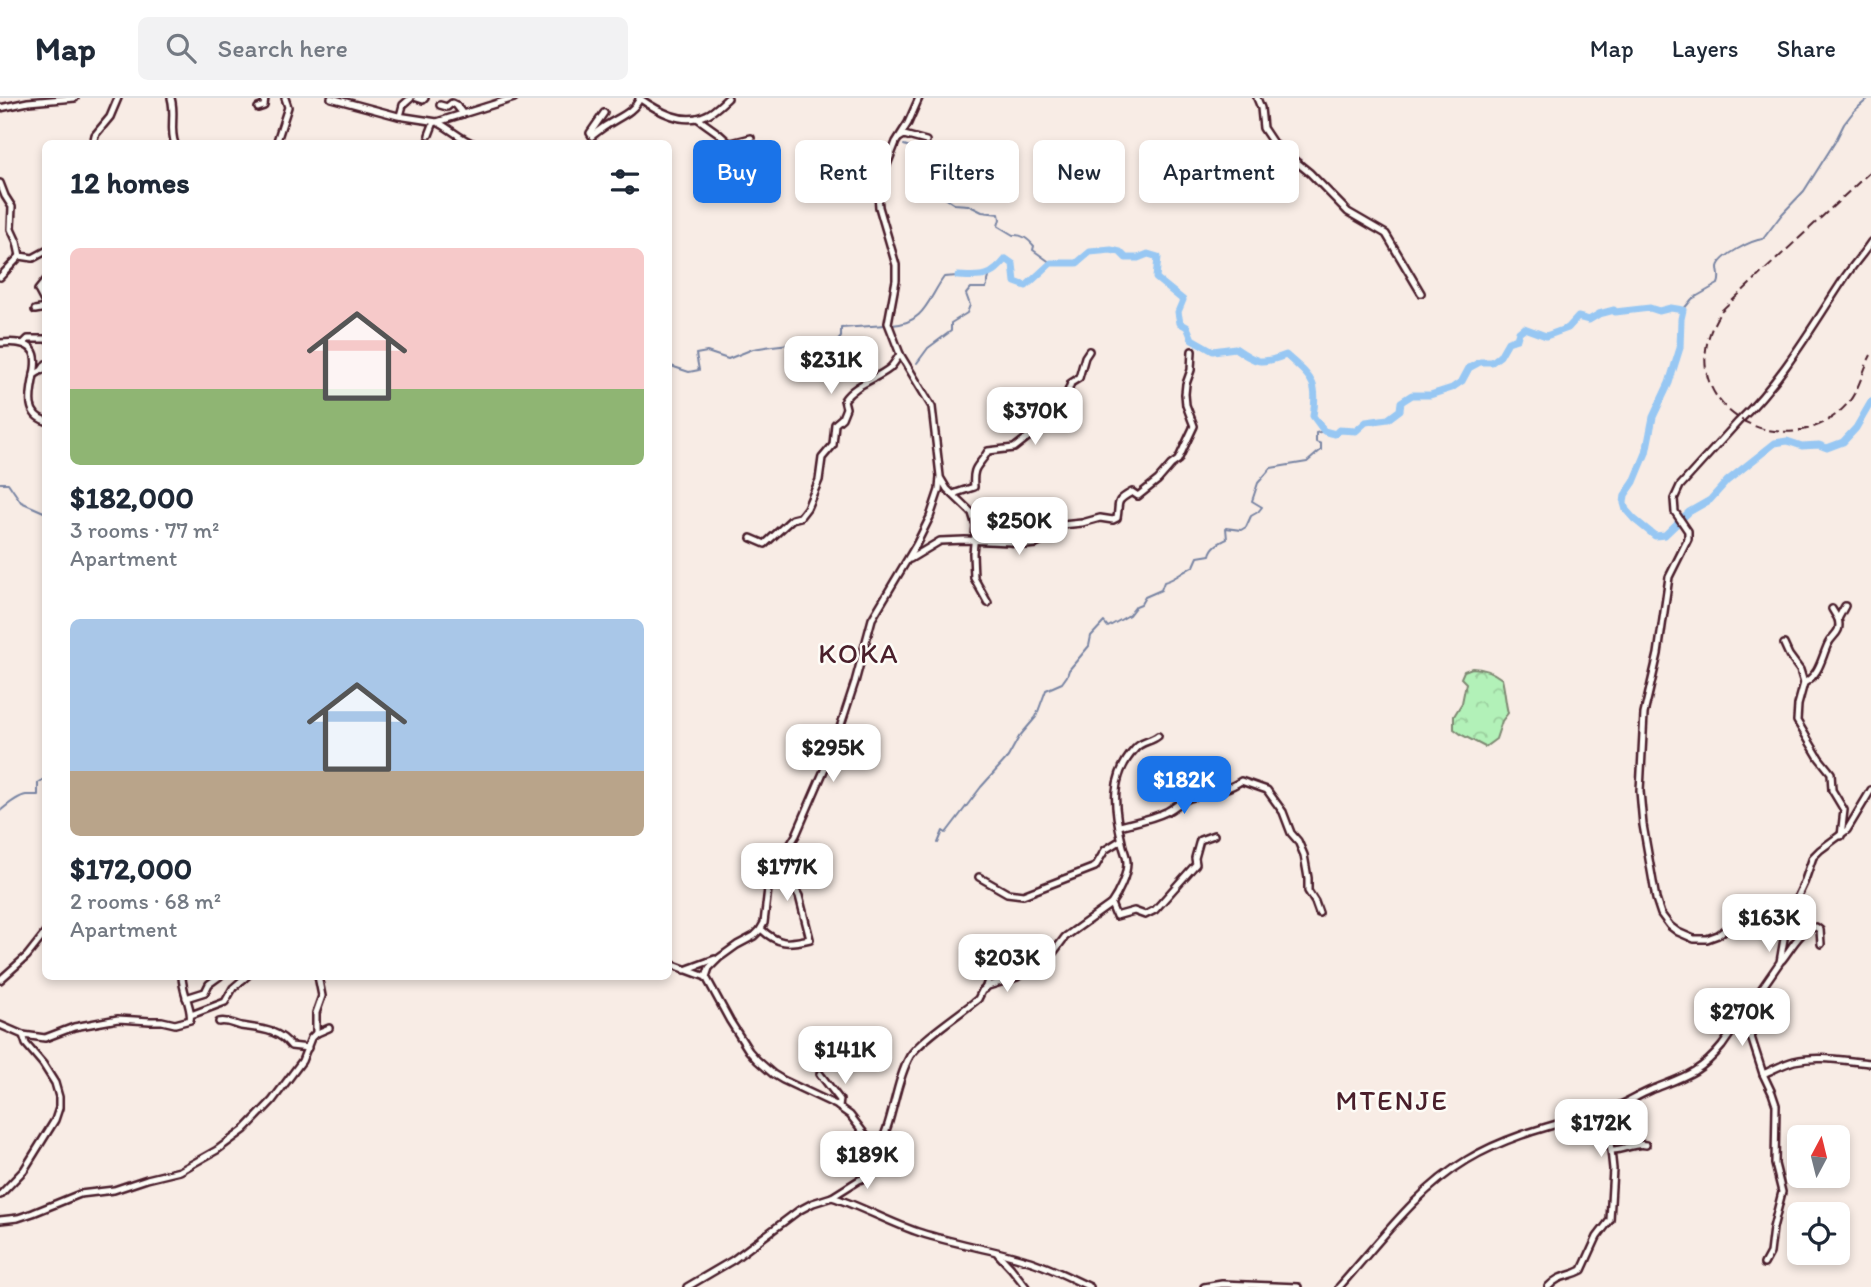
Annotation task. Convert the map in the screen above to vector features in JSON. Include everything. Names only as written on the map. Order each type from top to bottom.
[{"type":"street","points":[[1,98],[1,108],[35,99],[75,98]]},
{"type":"street","points":[[94,140],[110,117],[118,98]]},
{"type":"street","points":[[171,98],[174,114],[172,140]]},
{"type":"street","points":[[258,108],[264,106],[265,98]]},
{"type":"street","points":[[277,140],[288,107],[285,98]]},
{"type":"street","points":[[331,98],[435,122],[452,129],[467,140]]},
{"type":"street","points":[[400,116],[403,105],[411,98]]},
{"type":"street","points":[[417,98],[425,98]]},
{"type":"street","points":[[429,135],[435,122],[514,98]]},
{"type":"street","points":[[604,113],[590,133],[592,136],[636,106],[640,98],[670,116],[697,118],[706,116],[728,98]]},
{"type":"street","points":[[685,970],[719,958],[761,929],[766,915],[769,880],[796,835],[832,752],[872,619],[932,514],[939,490],[940,476],[932,407],[900,354],[890,325],[897,265],[879,207],[878,195],[896,142],[919,98]]},
{"type":"street","points":[[1257,98],[1264,128],[1273,143],[1310,173],[1348,212],[1386,234],[1421,293]]},
{"type":"street","points":[[440,105],[447,107],[452,103],[456,104],[463,114]]},
{"type":"street","points":[[697,118],[728,142],[751,138]]},
{"type":"street","points":[[896,142],[904,135],[922,140]]},
{"type":"street","points":[[0,183],[12,207],[11,229],[20,256]]},
{"type":"street","points":[[1784,926],[1752,911],[1718,935],[1707,939],[1694,939],[1678,932],[1664,919],[1656,899],[1645,839],[1640,791],[1642,731],[1646,701],[1658,654],[1669,578],[1688,539],[1688,531],[1673,504],[1676,491],[1778,377],[1871,242]]},
{"type":"street","points":[[20,256],[33,258],[42,253]]},
{"type":"street","points":[[0,277],[20,256]]},
{"type":"street","points":[[35,310],[42,308]]},
{"type":"street","points":[[24,343],[28,339],[42,339]]},
{"type":"street","points":[[0,343],[24,343],[31,347],[36,358],[32,412],[42,420]]},
{"type":"street","points":[[953,494],[974,487],[973,473],[988,451],[1014,448],[1051,419],[1066,397],[1071,383],[1079,377],[1089,351]]},
{"type":"street","points":[[907,560],[940,541],[1011,541],[1026,545],[1036,544],[1047,539],[1062,525],[1100,518],[1117,518],[1118,502],[1132,492],[1138,496],[1178,460],[1194,426],[1185,394],[1192,352]]},
{"type":"street","points":[[751,538],[765,544],[792,519],[800,516],[815,493],[822,458],[832,445],[835,424],[842,418],[846,408],[845,397],[892,366],[900,354]]},
{"type":"street","points":[[34,375],[42,370]]},
{"type":"street","points":[[940,476],[947,489],[972,513],[975,526],[974,578],[988,603]]},
{"type":"street","points":[[1838,619],[1845,606]]},
{"type":"street","points":[[1804,683],[1818,671],[1827,645],[1837,632],[1838,619],[1832,609]]},
{"type":"street","points":[[1784,644],[1800,670],[1804,683],[1797,705],[1797,721],[1831,773],[1832,790],[1844,810],[1841,836]]},
{"type":"street","points":[[985,989],[1017,977],[1050,957],[1065,937],[1111,904],[1127,862],[1114,809],[1119,774],[1137,746],[1158,736]]},
{"type":"street","points":[[1119,826],[1166,813],[1186,799],[1235,786],[1241,781],[1262,787],[1281,808],[1290,833],[1301,848],[1308,891],[1318,913]]},
{"type":"street","points":[[1780,962],[1784,926],[1813,857],[1841,836],[1854,821],[1871,790]]},
{"type":"street","points":[[1111,904],[1116,916],[1134,911],[1146,915],[1155,910],[1196,864],[1200,840],[1214,835]]},
{"type":"street","points":[[979,877],[1007,893],[1023,895],[1095,867],[1105,850],[1121,840]]},
{"type":"street","points":[[761,929],[778,942],[810,939],[799,896],[780,862]]},
{"type":"street","points":[[1339,1287],[1415,1201],[1459,1165],[1527,1132],[1610,1110],[1696,1072],[1712,1058],[1780,962],[1809,928],[1816,927],[1819,930],[1821,944]]},
{"type":"street","points":[[0,980],[27,956],[42,937]]},
{"type":"street","points":[[706,977],[709,968],[719,958]]},
{"type":"street","points":[[672,965],[706,977],[730,1021],[757,1060],[783,1080],[850,1115],[877,1150]]},
{"type":"street","points":[[687,1287],[740,1255],[798,1210],[832,1197],[875,1172],[877,1150],[884,1137],[906,1065],[914,1050],[978,999],[991,972],[1007,969],[1021,974]]},
{"type":"street","points":[[0,1025],[23,1035],[46,1038],[74,1027],[118,1018],[175,1024],[190,1020],[191,1015],[182,980]]},
{"type":"street","points":[[186,998],[205,992],[214,980]]},
{"type":"street","points":[[191,1015],[225,1002],[233,988],[242,980]]},
{"type":"street","points":[[316,1034],[317,1009],[322,996],[319,980]]},
{"type":"street","points":[[1744,1015],[1763,1074],[1776,1101],[1775,1164],[1782,1192],[1770,1252],[1764,1264]]},
{"type":"street","points":[[219,1022],[258,1027],[263,1031],[271,1031],[291,1046],[308,1048]]},
{"type":"street","points":[[0,1220],[19,1218],[80,1194],[114,1190],[184,1169],[231,1141],[244,1130],[272,1101],[302,1061],[310,1038],[328,1028]]},
{"type":"street","points":[[0,1195],[23,1170],[55,1120],[59,1108],[55,1083],[26,1044],[23,1035]]},
{"type":"street","points":[[1763,1074],[1787,1063],[1811,1059],[1871,1063]]},
{"type":"street","points":[[820,1074],[840,1100],[839,1107]]},
{"type":"street","points":[[1548,1287],[1559,1277],[1582,1270],[1601,1231],[1609,1223],[1613,1169],[1608,1126],[1610,1110]]},
{"type":"street","points":[[1611,1150],[1638,1144],[1646,1145]]},
{"type":"street","points":[[832,1197],[923,1234],[1050,1268],[1090,1287]]},
{"type":"street","points":[[995,1252],[1026,1287]]},
{"type":"street","points":[[1204,1287],[1236,1284],[1298,1287]]},
{"type":"green space","points":[[1472,668],[1488,671],[1502,679],[1508,713],[1496,739],[1485,747],[1454,729],[1454,716],[1462,703],[1466,683],[1461,678],[1464,671]]},
{"type":"waterway","points":[[1683,310],[1692,299],[1718,284],[1718,267],[1724,258],[1744,245],[1763,239],[1804,191],[1844,124],[1869,98]]},
{"type":"waterway","points":[[904,145],[917,149],[924,174],[939,194],[954,204],[999,214],[998,226],[1027,239],[1034,246],[1033,250],[1051,263]]},
{"type":"waterway","points":[[958,276],[985,275],[1006,259],[1013,264],[1015,282],[1026,286],[1051,263],[1077,263],[1090,252],[1111,250],[1120,252],[1126,258],[1138,258],[1148,254],[1158,257],[1156,278],[1183,300],[1178,312],[1180,323],[1187,327],[1192,339],[1213,351],[1235,348],[1259,361],[1286,355],[1302,369],[1314,387],[1313,416],[1324,431],[1335,434],[1339,430],[1356,431],[1366,422],[1388,419],[1400,410],[1401,402],[1412,395],[1430,395],[1452,388],[1462,381],[1469,368],[1480,362],[1492,362],[1500,356],[1508,342],[1517,339],[1524,328],[1546,336],[1568,328],[1578,317],[1589,320],[1614,310],[1683,310],[1680,348],[1669,383],[1653,417],[1646,453],[1634,482],[1625,495],[1624,503],[1634,519],[1655,536],[1665,535],[1689,512],[1710,500],[1727,481],[1775,443],[1787,441],[1802,446],[1819,445],[1827,448],[1843,442],[1856,428],[1871,402]]},
{"type":"waterway","points":[[917,363],[928,348],[951,331],[951,323],[967,313],[970,305],[966,294],[971,288],[986,288],[990,274]]},
{"type":"waterway","points":[[892,325],[912,320],[919,315],[944,277],[958,276]]},
{"type":"waterway","points":[[672,366],[689,372],[699,370],[696,354],[707,352],[728,359],[753,349],[772,346],[808,342],[836,343],[841,337],[841,328],[886,325]]},
{"type":"waterway","points":[[938,843],[943,831],[946,833],[1008,757],[1019,737],[1036,717],[1046,690],[1062,683],[1089,646],[1091,636],[1104,622],[1108,627],[1129,615],[1145,597],[1161,590],[1164,582],[1194,566],[1198,557],[1210,555],[1214,547],[1227,539],[1226,528],[1241,530],[1246,527],[1251,516],[1262,507],[1252,501],[1258,483],[1271,468],[1307,462],[1321,450],[1321,444],[1316,442],[1316,433],[1324,431]]},
{"type":"waterway","points":[[0,483],[8,483],[21,502],[42,511]]},
{"type":"waterway","points":[[0,811],[23,796],[38,795],[38,783],[42,780]]},
{"type":"railway","points":[[1871,171],[1721,311],[1707,345],[1707,375],[1719,400],[1740,418],[1766,429],[1794,431],[1823,423],[1848,403],[1871,355]]},
{"type":"district","name":"KOKA","points":[[859,653]]},
{"type":"district","name":"MTENJE","points":[[1392,1100]]}]
